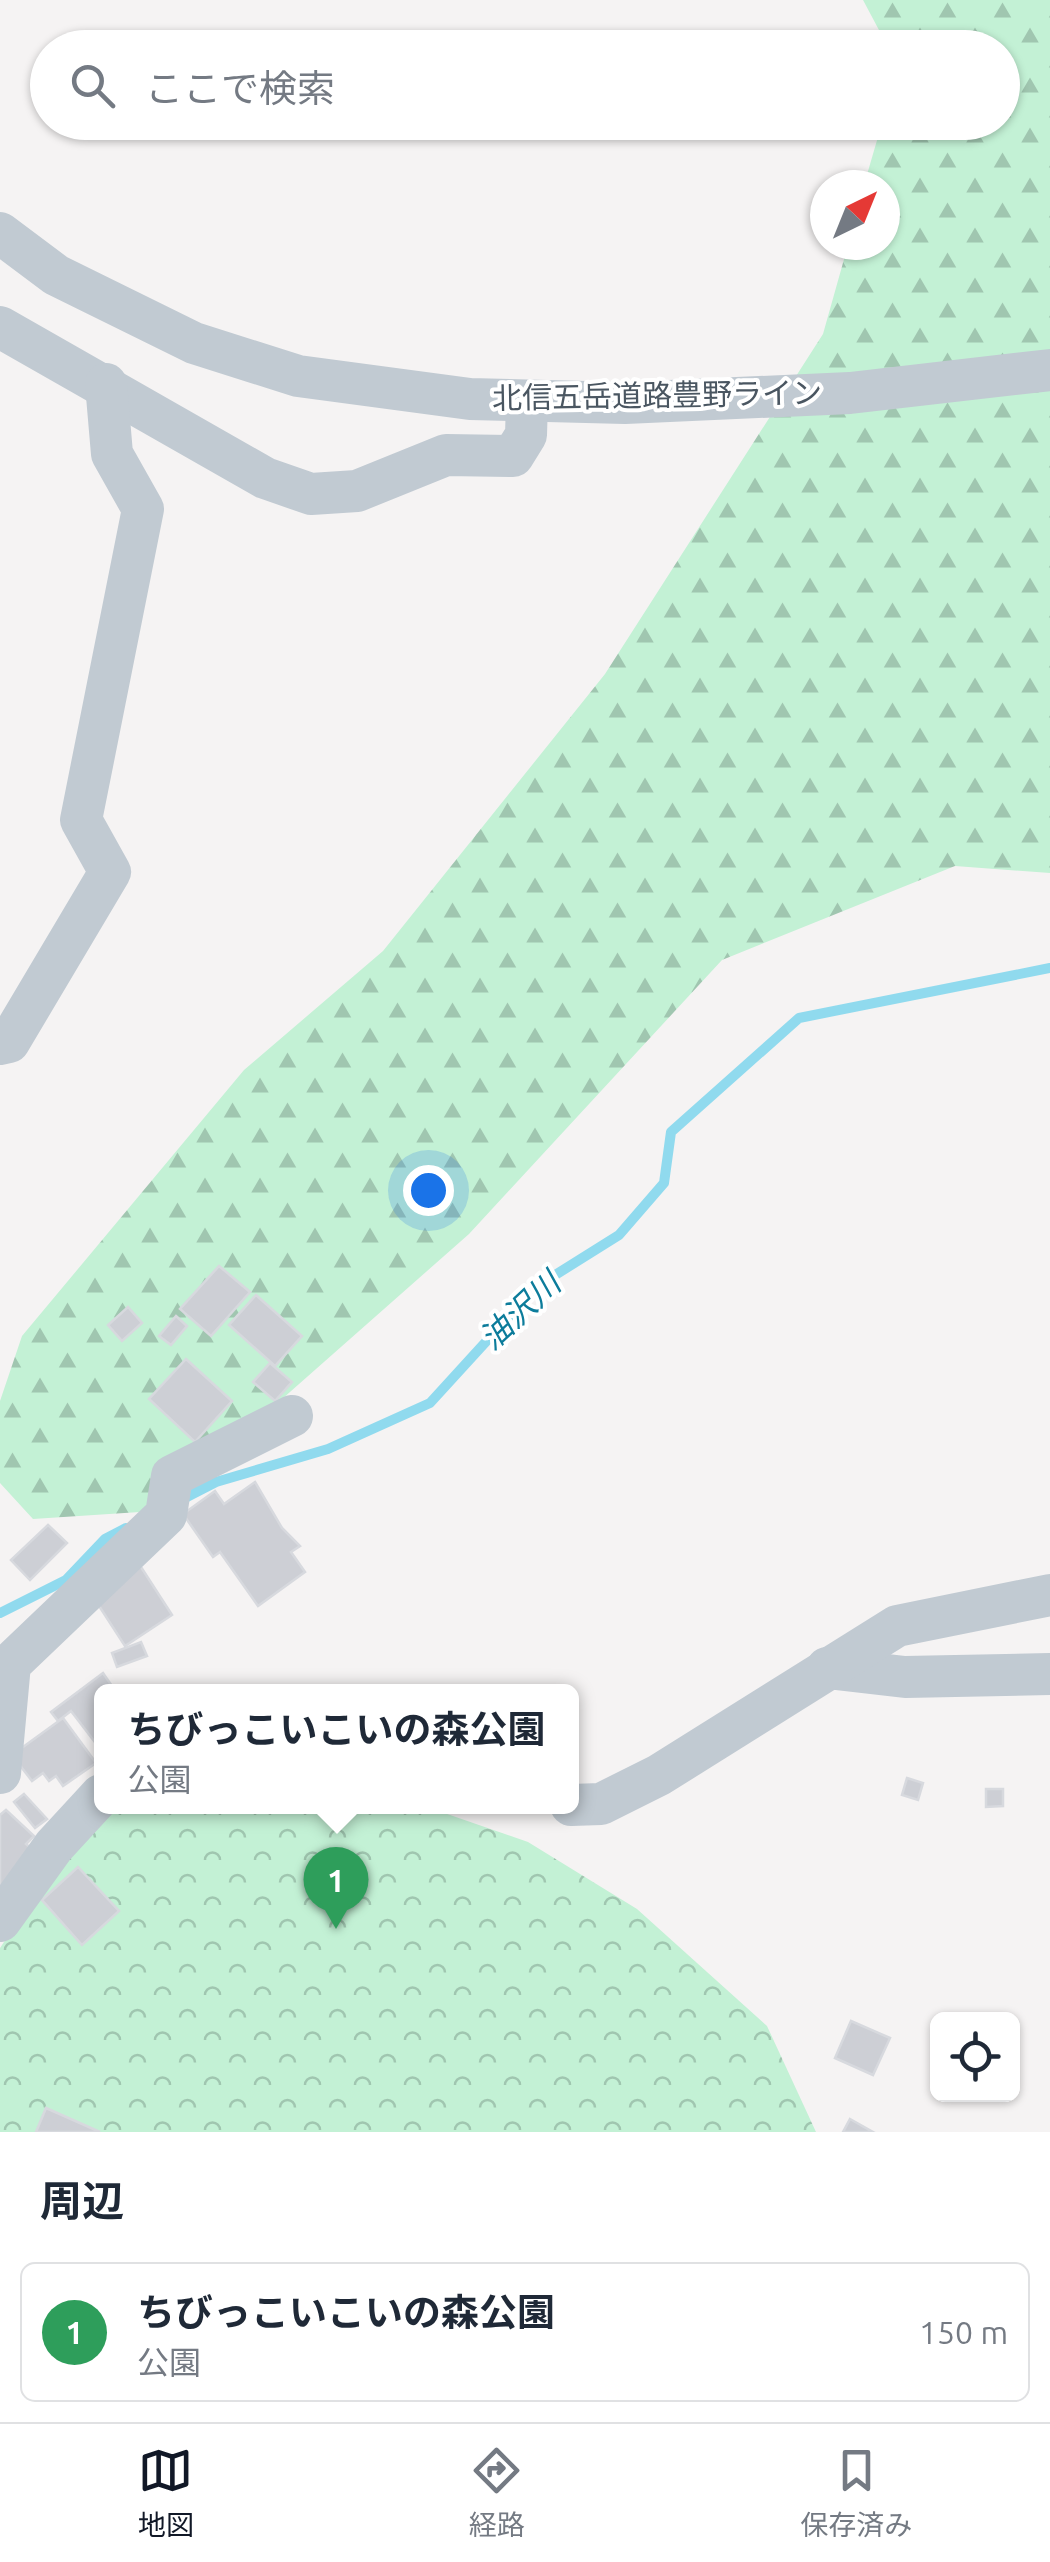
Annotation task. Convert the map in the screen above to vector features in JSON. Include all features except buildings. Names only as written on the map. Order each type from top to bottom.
[{"type":"street","name":"北信五岳道路豊野ライン","points":[[0,232],[56,275],[194,343],[298,376],[470,399],[625,403],[850,393],[1050,370]]},
{"type":"street","points":[[0,327],[265,478],[311,494],[357,492],[446,455],[513,456],[526,435],[527,401]]},
{"type":"street","points":[[0,1044],[9,1042],[110,872],[81,820],[142,509],[112,454],[106,384]]},
{"type":"street","points":[[0,1773],[10,1664],[169,1495],[292,1416]]},
{"type":"street","points":[[579,1805],[601,1804],[659,1775],[897,1626],[1050,1595]]},
{"type":"street","points":[[827,1668],[905,1677],[1050,1674]]},
{"type":"street","points":[[0,1921],[54,1846],[94,1803]]},
{"type":"green space","points":[[863,0],[1050,0],[1050,873],[955,866],[722,960],[469,1234],[155,1511],[33,1519],[0,1483],[0,1401],[22,1336],[244,1070],[383,951],[605,674],[823,334],[844,260],[900,260],[900,170],[868,170],[877,140],[1020,140],[1020,30],[879,30]]},
{"type":"green space","points":[[447,1814],[528,1842],[637,1909],[767,2026],[816,2132],[0,2132],[0,1948],[58,1860],[110,1815]]},
{"type":"waterway","name":"油沢川","points":[[181,1500],[216,1482],[328,1449],[430,1403],[536,1287],[619,1235],[664,1183],[671,1132],[799,1018],[1050,968]]},
{"type":"waterway","name":"油沢川","points":[[0,1613],[66,1580],[105,1539],[126,1528]]},
{"type":"place","name":"ちびっこいこいの森公園","points":[[336,1929]]}]
